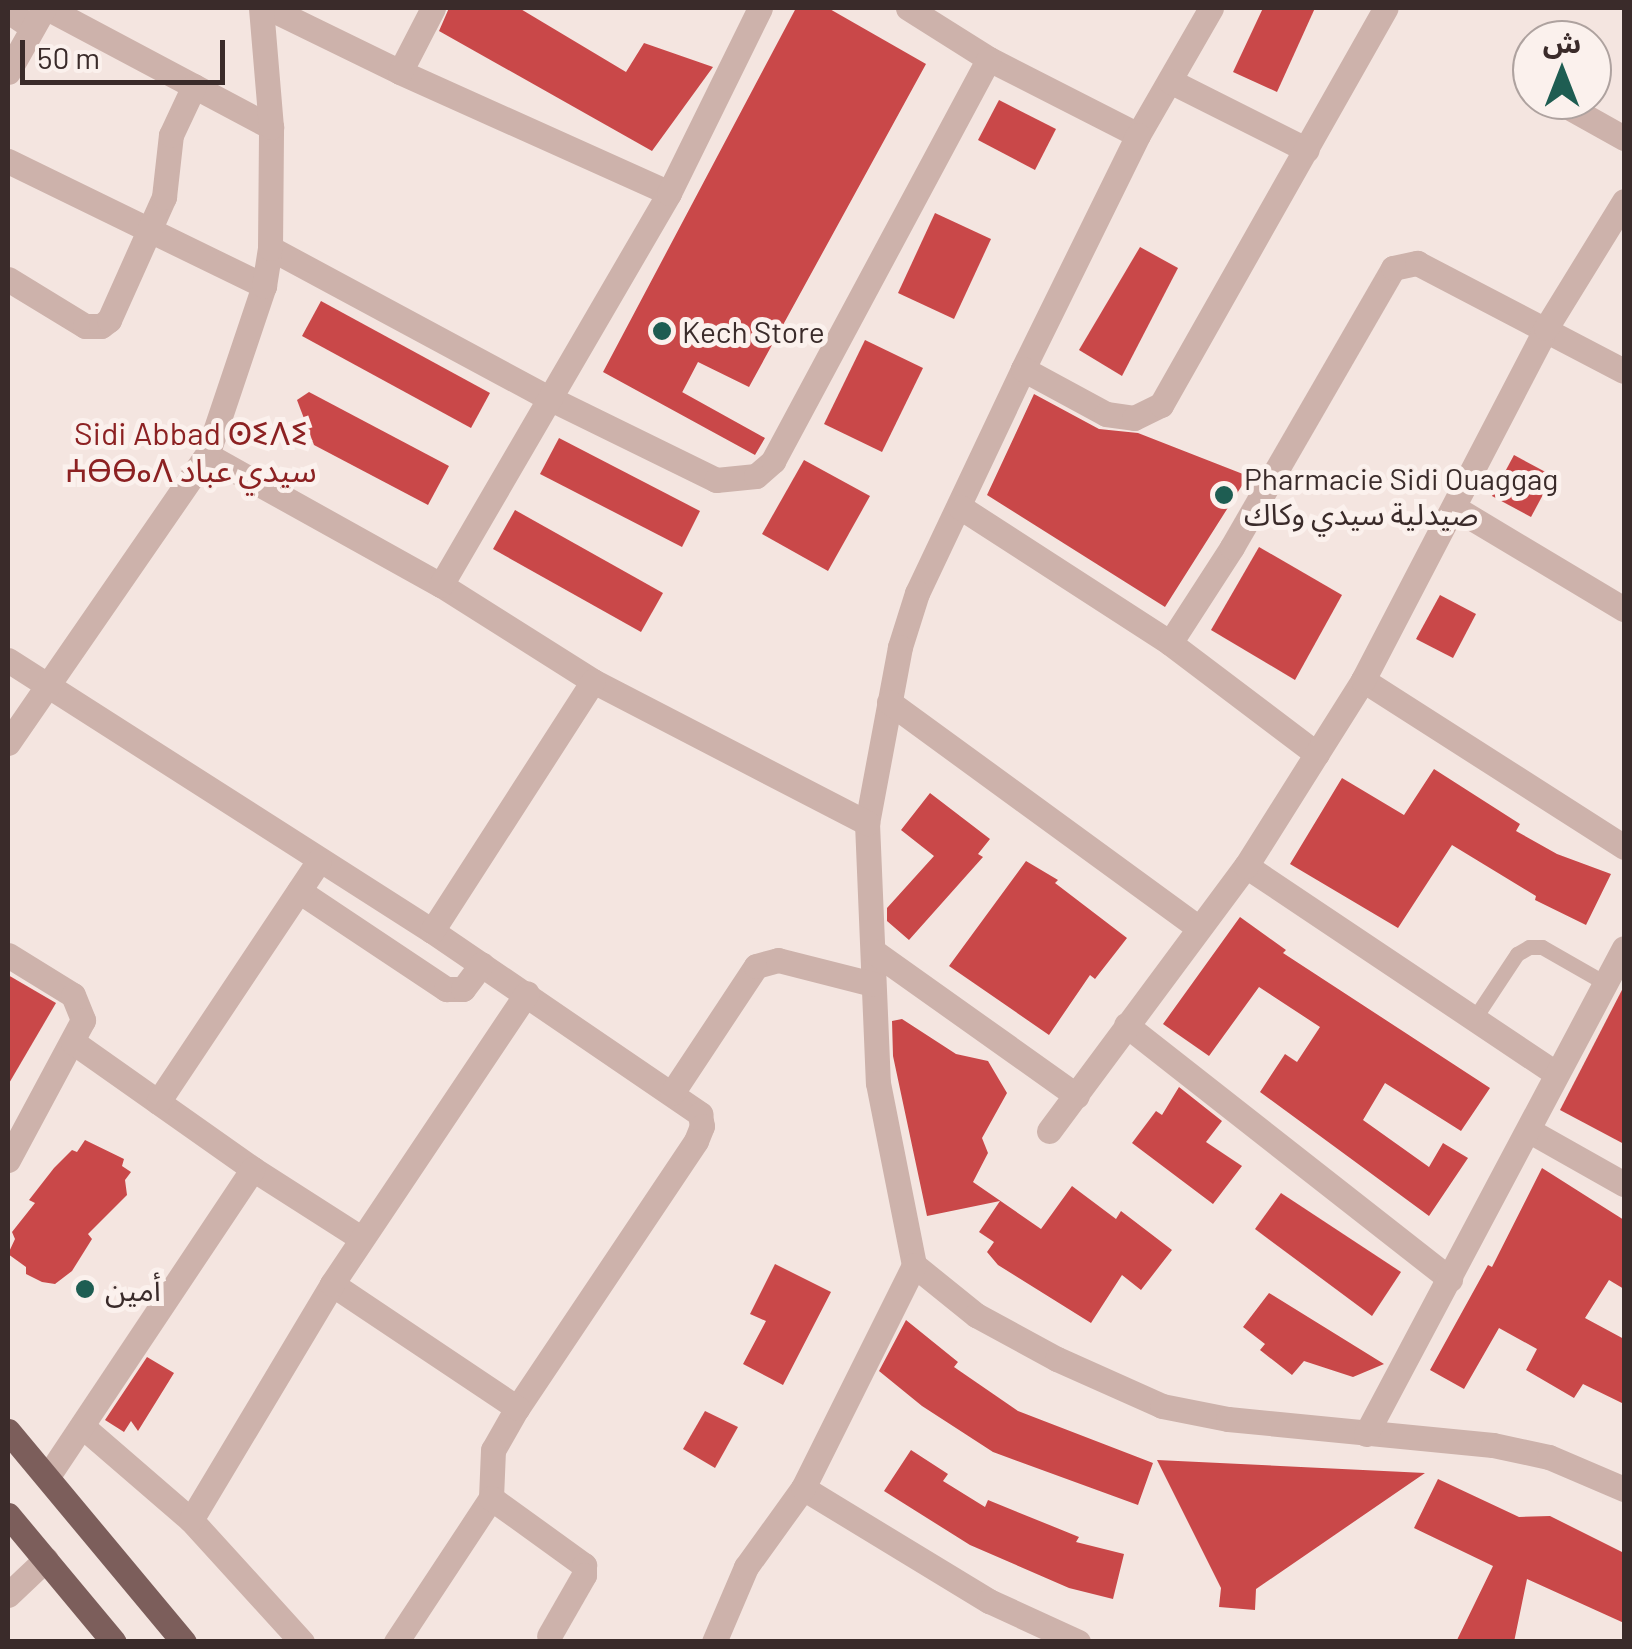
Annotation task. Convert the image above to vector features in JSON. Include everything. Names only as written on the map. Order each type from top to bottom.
[{"type":"main road","points":[[8,1430],[184,1642]]},
{"type":"main road","points":[[8,1514],[114,1642]]},
{"type":"street","points":[[8,743],[207,454],[264,286],[270,248],[271,127],[261,8]]},
{"type":"street","points":[[269,8],[400,72],[669,193]]},
{"type":"street","points":[[400,72],[433,8]]},
{"type":"street","points":[[440,585],[669,193],[760,8]]},
{"type":"street","points":[[908,8],[989,59],[1138,135]]},
{"type":"street","points":[[714,1642],[746,1567],[803,1488],[914,1265],[878,1083],[867,823],[900,647],[917,593],[1023,369],[1138,135],[1210,8]]},
{"type":"street","points":[[1023,369],[1106,414],[1134,418],[1153,412],[1386,8]]},
{"type":"street","points":[[8,10],[41,14],[271,127]]},
{"type":"street","points":[[8,72],[41,14]]},
{"type":"street","points":[[270,248],[551,400],[716,480],[756,476],[773,461],[989,59]]},
{"type":"street","points":[[1170,81],[1307,150]]},
{"type":"street","points":[[8,279],[85,326],[101,326],[109,320],[164,198],[171,135],[194,86]]},
{"type":"street","points":[[1592,120],[1624,138]]},
{"type":"street","points":[[8,161],[264,286]]},
{"type":"street","points":[[1048,1131],[1246,866],[1363,680],[1546,328],[1624,201]]},
{"type":"street","points":[[1170,643],[1232,547],[1394,268],[1417,263],[1624,370]]},
{"type":"street","points":[[207,454],[440,585],[593,681],[867,823]]},
{"type":"street","points":[[960,508],[1170,643],[1316,754]]},
{"type":"street","points":[[1455,508],[1624,608]]},
{"type":"street","points":[[8,660],[432,930],[700,1114],[702,1126],[696,1141],[517,1408],[493,1450],[491,1498],[396,1642]]},
{"type":"street","points":[[1363,680],[1624,847]]},
{"type":"street","points":[[432,930],[593,681]]},
{"type":"street","points":[[889,702],[1197,927]]},
{"type":"street","points":[[158,1102],[319,861]]},
{"type":"street","points":[[1246,866],[1555,1073]]},
{"type":"street","points":[[299,891],[446,989],[463,990],[482,964]]},
{"type":"street","points":[[1366,1434],[1624,948]]},
{"type":"street","points":[[873,951],[1077,1096]]},
{"type":"street","points":[[8,954],[73,995],[83,1020],[8,1160]]},
{"type":"street","points":[[672,1093],[756,966],[778,960],[872,984]]},
{"type":"street","points":[[190,1520],[361,1238],[527,993]]},
{"type":"street","points":[[1126,1025],[1450,1279]]},
{"type":"street","points":[[73,1042],[252,1169],[361,1238]]},
{"type":"street","points":[[1528,1130],[1624,1184]]},
{"type":"street","points":[[48,1476],[252,1169]]},
{"type":"street","points":[[914,1265],[976,1314],[1057,1359],[1162,1406],[1228,1420],[1493,1446],[1549,1457],[1624,1490]]},
{"type":"street","points":[[332,1284],[517,1408]]},
{"type":"street","points":[[82,1426],[190,1520],[302,1642]]},
{"type":"street","points":[[803,1488],[957,1583],[1078,1642]]},
{"type":"street","points":[[491,1498],[584,1565],[584,1575],[548,1636]]},
{"type":"street","points":[[8,1595],[46,1560]]},
{"type":"lane","points":[[1474,1018],[1518,954],[1529,946],[1542,947],[1605,983]]},
{"type":"building","points":[[449,8],[519,8],[626,72],[644,43],[713,67],[652,151],[439,31]]},
{"type":"building","points":[[796,8],[828,8],[926,64],[749,387],[698,362],[682,392],[765,438],[755,455],[603,372]]},
{"type":"building","points":[[1263,8],[1315,8],[1277,92],[1233,72]]},
{"type":"building","points":[[999,100],[1056,129],[1035,170],[978,140]]},
{"type":"building","points":[[935,213],[991,239],[954,319],[898,293]]},
{"type":"building","points":[[1140,247],[1178,268],[1122,376],[1079,350]]},
{"type":"building","points":[[321,301],[490,393],[471,428],[302,336]]},
{"type":"building","points":[[865,340],[923,368],[882,452],[824,424]]},
{"type":"building","points":[[309,392],[449,466],[428,505],[314,445],[297,400]]},
{"type":"building","points":[[1034,394],[1099,429],[1138,433],[1248,476],[1165,607],[987,495]]},
{"type":"building","points":[[559,438],[700,511],[682,547],[540,474]]},
{"type":"building","points":[[1514,455],[1553,476],[1531,517],[1492,496]]},
{"type":"building","points":[[804,460],[870,496],[828,571],[762,534]]},
{"type":"building","points":[[515,510],[663,593],[641,632],[493,549]]},
{"type":"building","points":[[1259,547],[1342,595],[1295,680],[1211,630]]},
{"type":"building","points":[[1440,595],[1476,614],[1453,658],[1416,639]]},
{"type":"building","points":[[1434,769],[1520,824],[1516,831],[1557,854],[1611,874],[1586,925],[1535,900],[1536,896],[1452,845],[1398,928],[1290,864],[1342,778],[1404,815]]},
{"type":"building","points":[[930,793],[990,839],[978,854],[983,857],[909,940],[887,921],[887,908],[934,856],[901,830]]},
{"type":"building","points":[[1026,861],[1058,880],[1055,883],[1127,938],[1095,979],[1090,975],[1049,1035],[949,966]]},
{"type":"building","points":[[1240,917],[1286,950],[1283,953],[1490,1088],[1461,1131],[1385,1083],[1363,1120],[1429,1167],[1443,1143],[1468,1158],[1429,1216],[1260,1092],[1285,1054],[1297,1062],[1320,1027],[1259,987],[1209,1056],[1163,1024]]},
{"type":"building","points":[[8,975],[56,1003],[8,1085]]},
{"type":"building","points":[[1624,986],[1624,1144],[1560,1110]]},
{"type":"building","points":[[902,1019],[956,1054],[988,1061],[1007,1093],[982,1138],[988,1153],[973,1182],[1041,1229],[1072,1186],[1116,1219],[1121,1211],[1172,1250],[1141,1290],[1122,1275],[1091,1323],[998,1265],[987,1252],[994,1242],[979,1232],[1000,1201],[927,1216],[893,1056],[892,1021]]},
{"type":"building","points":[[1179,1087],[1222,1121],[1206,1142],[1242,1166],[1213,1204],[1132,1143],[1156,1111],[1162,1115]]},
{"type":"building","points":[[85,1140],[124,1159],[122,1166],[131,1172],[125,1180],[127,1195],[88,1234],[92,1239],[72,1271],[55,1284],[42,1282],[26,1274],[26,1267],[8,1254],[15,1239],[12,1232],[35,1203],[29,1200],[54,1168],[72,1150],[77,1152]]},
{"type":"building","points":[[1542,1168],[1624,1220],[1624,1289],[1609,1280],[1585,1318],[1624,1339],[1624,1404],[1583,1384],[1574,1398],[1526,1370],[1537,1349],[1499,1328],[1464,1389],[1430,1370],[1488,1265],[1492,1267]]},
{"type":"building","points":[[1281,1193],[1401,1272],[1372,1316],[1255,1229]]},
{"type":"building","points":[[775,1264],[831,1292],[783,1385],[743,1364],[766,1321],[750,1314]]},
{"type":"building","points":[[1269,1293],[1384,1364],[1353,1377],[1304,1361],[1292,1375],[1260,1350],[1265,1344],[1243,1327]]},
{"type":"building","points":[[906,1320],[958,1362],[954,1367],[1018,1411],[1153,1463],[1138,1505],[993,1452],[922,1406],[879,1371]]},
{"type":"building","points":[[147,1357],[174,1373],[138,1431],[131,1421],[124,1432],[105,1420]]},
{"type":"building","points":[[705,1411],[738,1427],[715,1468],[683,1449]]},
{"type":"building","points":[[911,1450],[948,1474],[943,1481],[985,1507],[988,1500],[1079,1537],[1076,1542],[1124,1554],[1113,1599],[1069,1588],[970,1545],[884,1491]]},
{"type":"building","points":[[1157,1460],[1425,1473],[1256,1589],[1255,1610],[1219,1607],[1221,1588]]},
{"type":"building","points":[[1438,1479],[1519,1517],[1550,1516],[1624,1553],[1624,1623],[1527,1579],[1514,1642],[1456,1642],[1493,1566],[1414,1528]]},
{"type":"place","name":"Kech Store","points":[[662,331]]},
{"type":"place","name":"Pharmacie Sidi Ouaggag صيدلية سيدي وكاك","points":[[1224,495]]},
{"type":"place","name":"أمين","points":[[85,1289]]},
{"type":"district","name":"Sidi Abbad ⵙⵉⴷⵉ ⵄⴱⴱⴰⴷ سيدي عباد","points":[[191,452]]}]
